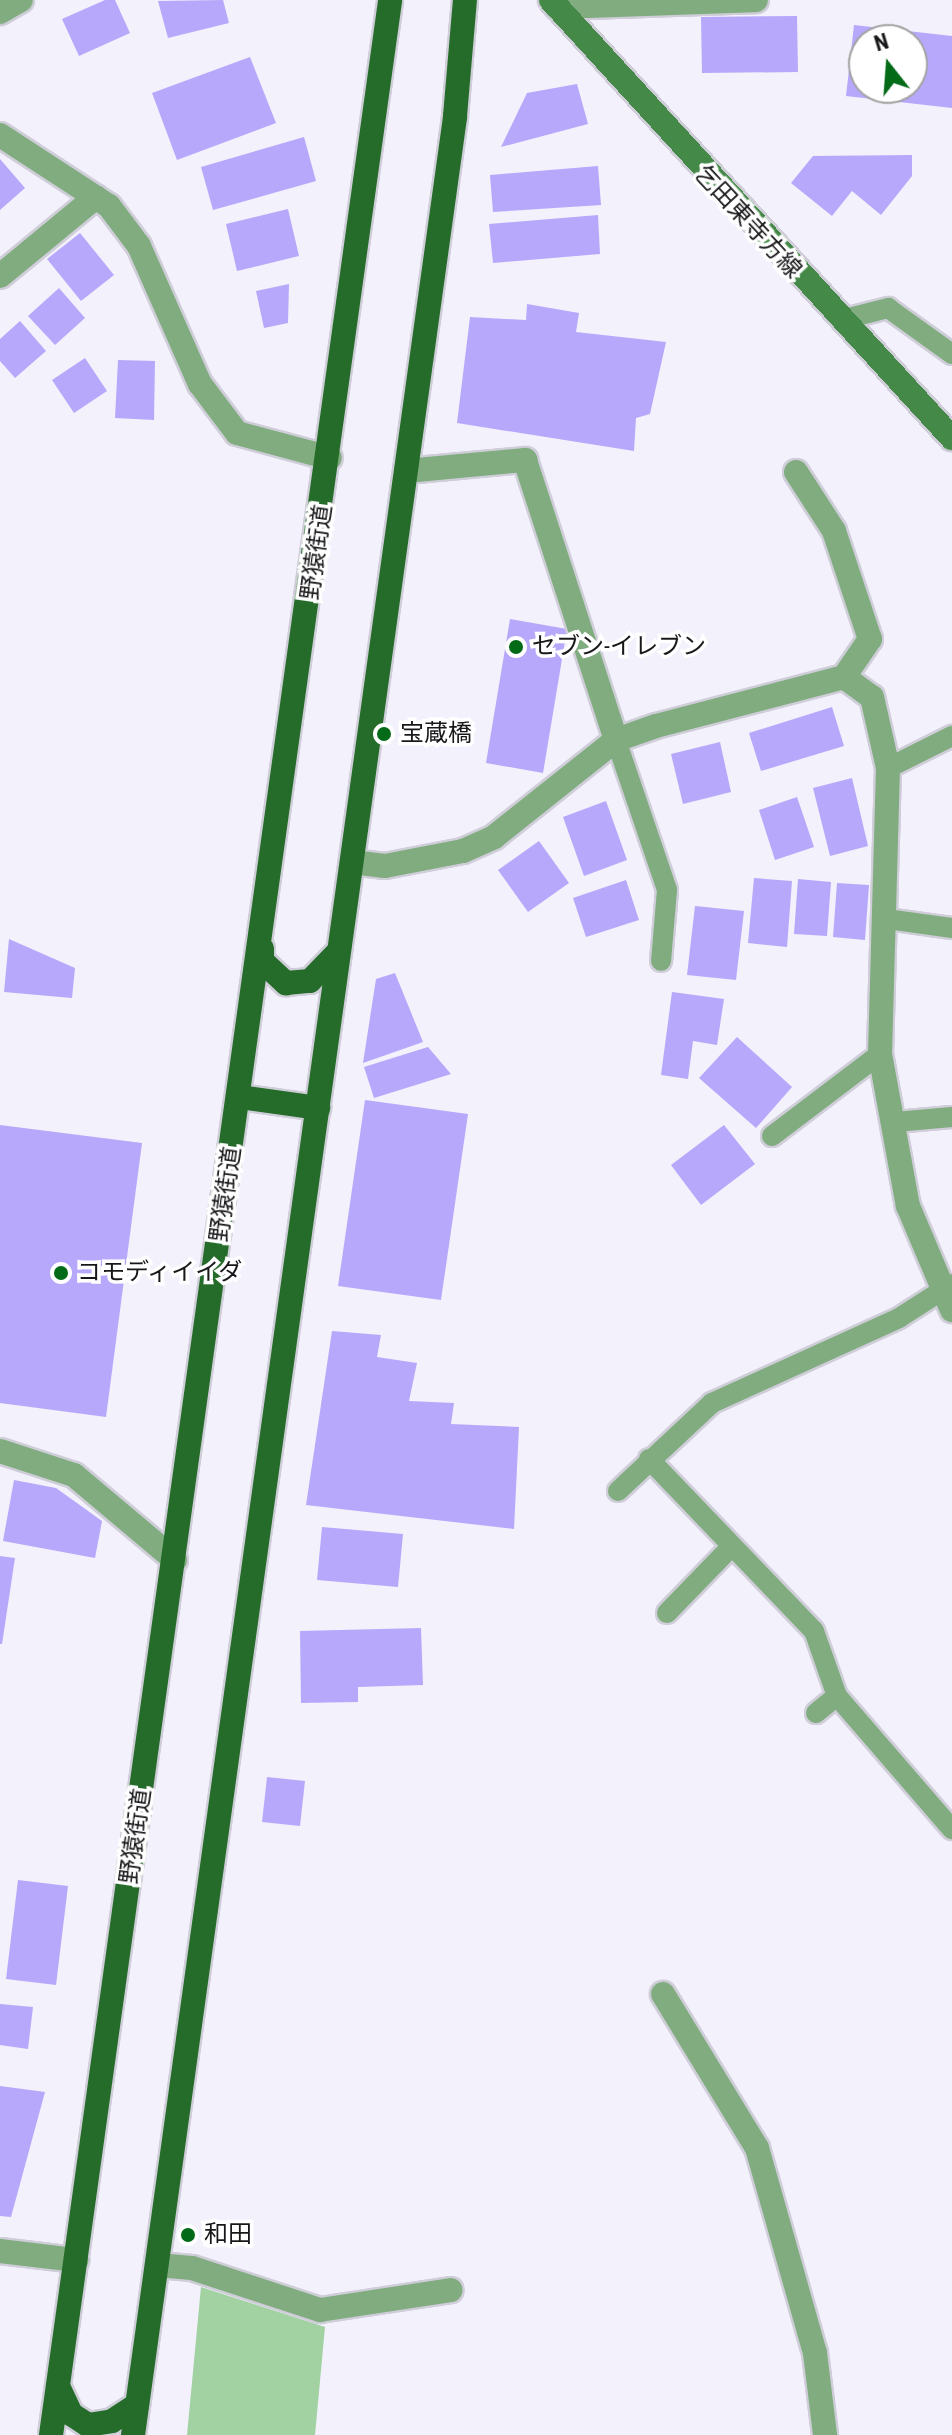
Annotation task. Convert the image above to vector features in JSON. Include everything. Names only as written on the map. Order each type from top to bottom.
[{"type":"main road","name":"野猿街道","points":[[51,2435],[330,458],[390,0]]},
{"type":"main road","points":[[133,2435],[406,471],[465,0]]},
{"type":"main road","name":"乞田東寺方線","points":[[554,4],[952,438]]},
{"type":"main road","points":[[262,943],[262,961],[286,983],[325,973],[340,950]]},
{"type":"main road","points":[[240,1097],[318,1108]]},
{"type":"main road","points":[[58,2386],[71,2414],[88,2425],[112,2421],[137,2405]]},
{"type":"street","points":[[0,12],[21,0]]},
{"type":"street","points":[[554,4],[756,0]]},
{"type":"street","points":[[0,135],[96,197],[139,246],[200,384],[237,433],[330,458]]},
{"type":"street","points":[[0,276],[96,197]]},
{"type":"street","points":[[406,471],[525,460],[616,740]]},
{"type":"street","points":[[352,862],[385,866],[463,851],[494,837],[616,740],[844,677],[870,639],[834,531],[796,472]]},
{"type":"street","points":[[844,677],[872,697],[888,768],[887,919],[880,1054],[895,1122],[908,1206],[948,1295]]},
{"type":"street","points":[[0,1451],[74,1475],[175,1560]]},
{"type":"street","points":[[663,1994],[757,2148],[815,2353],[825,2435]]},
{"type":"street","points":[[0,2251],[76,2260]]},
{"type":"street","points":[[157,2265],[192,2268],[320,2310],[450,2290]]},
{"type":"lane","points":[[841,320],[888,308],[952,354]]},
{"type":"lane","points":[[888,768],[952,736]]},
{"type":"lane","points":[[616,740],[667,890],[661,961]]},
{"type":"lane","points":[[887,919],[952,928]]},
{"type":"lane","points":[[772,1136],[880,1054]]},
{"type":"lane","points":[[895,1122],[952,1117]]},
{"type":"lane","points":[[618,1491],[712,1403],[948,1295]]},
{"type":"lane","points":[[649,1459],[814,1631],[837,1696],[952,1829]]},
{"type":"lane","points":[[667,1613],[732,1546]]},
{"type":"lane","points":[[816,1713],[837,1696]]},
{"type":"green space","points":[[201,2287],[325,2327],[315,2435],[187,2435]]},
{"type":"building","points":[[105,0],[115,0],[130,33],[79,56],[62,19]]},
{"type":"building","points":[[223,0],[229,23],[168,38],[158,1]]},
{"type":"building","points":[[797,16],[798,72],[702,73],[701,17]]},
{"type":"building","points":[[928,33],[952,36],[952,108],[917,104],[928,104]]},
{"type":"building","points":[[250,57],[276,123],[177,160],[152,93]]},
{"type":"building","points":[[577,84],[588,124],[501,147],[527,93]]},
{"type":"building","points":[[304,137],[316,181],[213,210],[201,167]]},
{"type":"building","points":[[912,155],[912,176],[881,215],[852,191],[832,216],[791,183],[813,156]]},
{"type":"building","points":[[0,159],[25,188],[0,210]]},
{"type":"building","points":[[598,166],[601,205],[493,212],[490,175]]},
{"type":"building","points":[[288,209],[299,256],[237,271],[226,224]]},
{"type":"building","points":[[598,215],[600,254],[493,263],[489,224]]},
{"type":"building","points":[[80,233],[114,275],[81,301],[47,259]]},
{"type":"building","points":[[289,284],[288,323],[264,328],[256,291]]},
{"type":"building","points":[[59,288],[85,318],[55,345],[28,316]]},
{"type":"building","points":[[527,304],[579,313],[576,332],[666,342],[650,414],[636,418],[634,451],[457,423],[470,317],[526,320]]},
{"type":"building","points":[[20,321],[46,351],[15,378],[0,361],[0,339]]},
{"type":"building","points":[[85,358],[107,391],[74,413],[52,380]]},
{"type":"building","points":[[118,360],[155,361],[154,420],[115,418]]},
{"type":"building","points":[[510,619],[567,629],[543,773],[486,763]]},
{"type":"building","points":[[832,707],[844,746],[761,771],[749,733]]},
{"type":"building","points":[[720,742],[731,792],[683,804],[671,754]]},
{"type":"building","points":[[852,778],[868,846],[830,856],[813,788]]},
{"type":"building","points":[[797,797],[814,847],[775,860],[759,810]]},
{"type":"building","points":[[606,801],[627,860],[584,876],[563,817]]},
{"type":"building","points":[[539,841],[569,883],[528,912],[498,870]]},
{"type":"building","points":[[754,878],[792,881],[787,947],[748,943]]},
{"type":"building","points":[[798,879],[831,882],[827,936],[794,934]]},
{"type":"building","points":[[626,880],[639,920],[586,937],[573,898]]},
{"type":"building","points":[[837,883],[869,885],[865,940],[833,937]]},
{"type":"building","points":[[695,906],[744,911],[736,980],[687,975]]},
{"type":"building","points":[[9,939],[75,968],[72,998],[4,992]]},
{"type":"building","points":[[395,973],[423,1042],[363,1063],[376,979]]},
{"type":"building","points":[[672,992],[724,999],[717,1045],[693,1041],[688,1079],[661,1075]]},
{"type":"building","points":[[737,1037],[792,1087],[756,1128],[699,1078]]},
{"type":"building","points":[[428,1047],[451,1074],[374,1098],[364,1067]]},
{"type":"building","points":[[365,1100],[468,1114],[441,1300],[338,1286]]},
{"type":"building","points":[[0,1125],[142,1143],[106,1417],[0,1403]]},
{"type":"building","points":[[724,1125],[755,1164],[701,1205],[671,1165]]},
{"type":"building","points":[[332,1331],[381,1335],[377,1357],[417,1363],[409,1401],[454,1403],[451,1424],[519,1427],[514,1529],[306,1505]]},
{"type":"building","points":[[14,1480],[56,1488],[102,1521],[95,1558],[3,1541]]},
{"type":"building","points":[[322,1527],[403,1534],[398,1587],[317,1580]]},
{"type":"building","points":[[0,1556],[15,1558],[2,1644],[0,1644]]},
{"type":"building","points":[[421,1628],[423,1685],[358,1687],[358,1702],[301,1703],[300,1631]]},
{"type":"building","points":[[267,1777],[305,1781],[300,1826],[262,1822]]},
{"type":"building","points":[[18,1880],[68,1886],[56,1985],[6,1979]]},
{"type":"building","points":[[0,2004],[33,2007],[28,2049],[0,2045]]},
{"type":"building","points":[[0,2086],[45,2092],[11,2217],[0,2216]]},
{"type":"place","name":"セブン-イレブン","points":[[516,647]]},
{"type":"place","name":"宝蔵橋","points":[[384,734]]},
{"type":"place","name":"コモディイイダ","points":[[61,1273]]},
{"type":"place","name":"和田","points":[[188,2235]]}]
